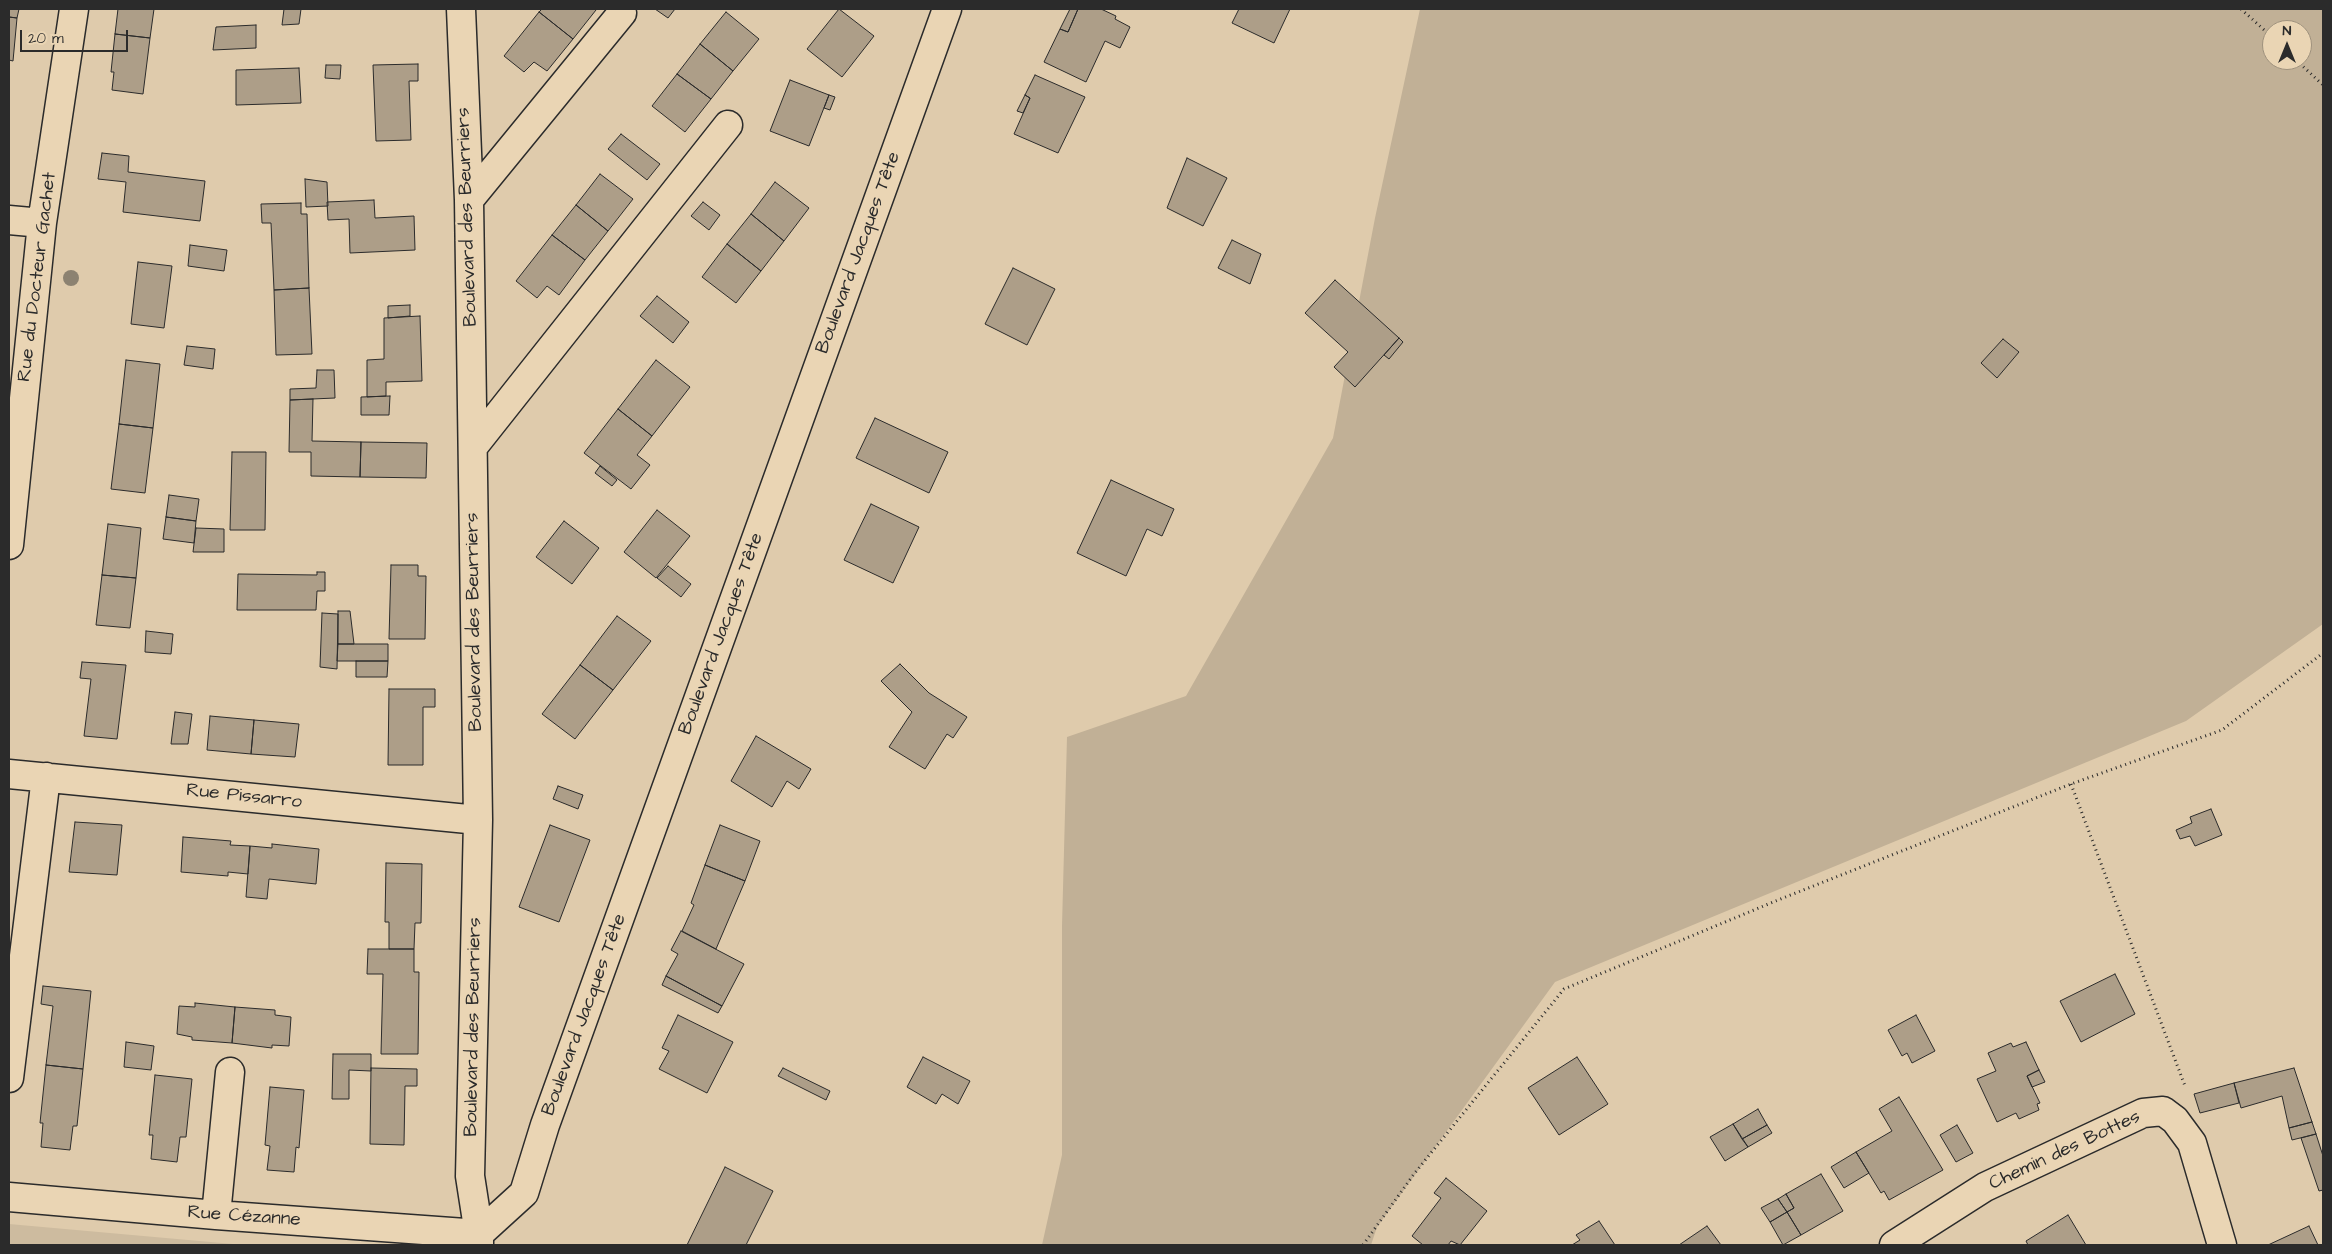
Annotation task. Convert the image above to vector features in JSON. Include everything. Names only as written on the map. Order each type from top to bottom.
[{"type":"street","name":"Rue du Docteur Gachet","points":[[9,545],[42,223],[74,9]]},
{"type":"street","name":"Boulevard des Beurriers","points":[[461,9],[469,200],[478,820],[470,1176],[479,1240]]},
{"type":"street","name":"Boulevard Jacques Tête","points":[[479,1240],[524,1192],[545,1125],[947,9]]},
{"type":"street","points":[[469,200],[622,13]]},
{"type":"street","points":[[473,447],[728,125]]},
{"type":"street","points":[[9,220],[42,223]]},
{"type":"street","name":"Rue Pissarro","points":[[9,774],[478,820]]},
{"type":"street","points":[[9,1078],[46,777]]},
{"type":"street","points":[[216,1215],[230,1072]]},
{"type":"street","name":"Chemin des Bottes","points":[[1894,1245],[1985,1186],[2143,1113],[2163,1111],[2174,1120]]},
{"type":"street","points":[[2174,1120],[2192,1143],[2222,1245]]},
{"type":"street","name":"Rue Cézanne","points":[[9,1197],[479,1240]]},
{"type":"path","points":[[2241,9],[2262,28]]},
{"type":"path","points":[[2307,70],[2323,85]]},
{"type":"path","points":[[1363,1245],[1414,1174],[1564,989],[1778,900],[2071,784],[2222,730],[2323,652]]},
{"type":"path","points":[[2071,784],[2185,1084],[2174,1120]]},
{"type":"shaded area","points":[[1420,9],[2323,9],[2323,624],[2186,721],[1555,982],[1377,1227],[1371,1245],[1042,1245],[1062,1155],[1062,926],[1067,737],[1186,696],[1333,438],[1375,218]]},
{"type":"shaded area","points":[[9,1224],[244,1245],[9,1245]]},
{"type":"building","points":[[9,9],[19,9],[17,18],[9,17]]},
{"type":"building","points":[[118,9],[154,9],[150,38],[115,34]]},
{"type":"building","points":[[284,9],[301,9],[299,24],[282,25]]},
{"type":"building","points":[[542,9],[596,10],[573,39],[539,12]]},
{"type":"building","points":[[655,9],[675,9],[668,18]]},
{"type":"building","points":[[839,9],[874,36],[842,77],[807,49]]},
{"type":"building","points":[[1070,9],[1078,9],[1068,32],[1060,29]]},
{"type":"building","points":[[1078,9],[1101,9],[1116,16],[1115,19],[1130,27],[1120,48],[1105,41],[1086,82],[1044,62],[1060,29],[1068,32]]},
{"type":"building","points":[[1239,9],[1290,9],[1274,43],[1232,23]]},
{"type":"building","points":[[539,12],[573,39],[547,71],[534,62],[524,72],[504,56]]},
{"type":"building","points":[[726,12],[759,39],[733,71],[700,44]]},
{"type":"building","points":[[9,17],[17,18],[13,61],[9,60]]},
{"type":"building","points":[[256,25],[256,48],[213,50],[216,27]]},
{"type":"building","points":[[115,34],[150,38],[143,94],[112,90],[114,72],[111,72]]},
{"type":"building","points":[[700,44],[733,71],[711,99],[677,74]]},
{"type":"building","points":[[418,64],[418,81],[409,81],[411,140],[376,141],[373,65]]},
{"type":"building","points":[[326,65],[341,65],[340,79],[325,78]]},
{"type":"building","points":[[299,68],[301,103],[236,105],[236,70]]},
{"type":"building","points":[[677,74],[711,99],[685,132],[652,106]]},
{"type":"building","points":[[1035,75],[1085,97],[1058,153],[1014,134],[1030,98],[1025,95]]},
{"type":"building","points":[[790,80],[829,95],[809,146],[770,131]]},
{"type":"building","points":[[829,95],[835,97],[830,110],[824,108]]},
{"type":"building","points":[[1025,95],[1030,98],[1023,113],[1017,111]]},
{"type":"building","points":[[621,134],[660,164],[647,180],[608,149]]},
{"type":"building","points":[[102,153],[129,156],[128,172],[205,181],[200,221],[123,212],[126,182],[98,179]]},
{"type":"building","points":[[1187,158],[1227,178],[1203,226],[1167,208]]},
{"type":"building","points":[[600,174],[633,199],[608,231],[576,205]]},
{"type":"building","points":[[305,179],[327,182],[328,206],[306,207]]},
{"type":"building","points":[[775,182],[809,208],[784,241],[751,214]]},
{"type":"building","points":[[374,200],[375,218],[414,216],[415,250],[350,253],[349,219],[328,220],[327,202]]},
{"type":"building","points":[[703,202],[720,215],[709,230],[691,216]]},
{"type":"building","points":[[301,203],[301,214],[307,214],[309,288],[274,290],[271,223],[262,223],[261,204]]},
{"type":"building","points":[[576,205],[608,231],[585,260],[552,235]]},
{"type":"building","points":[[751,214],[784,241],[761,271],[727,244]]},
{"type":"building","points":[[552,235],[585,260],[559,295],[547,286],[537,298],[516,281]]},
{"type":"building","points":[[1232,240],[1261,254],[1250,284],[1218,268]]},
{"type":"building","points":[[727,244],[761,271],[736,303],[702,277]]},
{"type":"building","points":[[190,245],[227,250],[224,271],[188,266]]},
{"type":"building","points":[[138,262],[172,266],[164,328],[131,324]]},
{"type":"building","points":[[1013,268],[1055,289],[1027,345],[985,324]]},
{"type":"building","points":[[1335,280],[1399,338],[1355,387],[1334,367],[1348,352],[1305,313]]},
{"type":"building","points":[[309,288],[312,354],[276,355],[274,290]]},
{"type":"building","points":[[657,296],[689,322],[673,343],[640,316]]},
{"type":"building","points":[[410,305],[410,316],[388,318],[388,306]]},
{"type":"building","points":[[420,316],[422,381],[386,382],[386,396],[367,397],[367,360],[384,359],[384,318]]},
{"type":"building","points":[[1399,338],[1403,342],[1389,359],[1384,355]]},
{"type":"building","points":[[2003,339],[2019,352],[1997,378],[1981,363]]},
{"type":"building","points":[[187,346],[215,349],[213,369],[184,365]]},
{"type":"building","points":[[126,360],[160,364],[153,428],[119,424]]},
{"type":"building","points":[[656,360],[690,387],[652,436],[618,409]]},
{"type":"building","points":[[317,370],[334,370],[335,398],[290,400],[290,389],[316,388]]},
{"type":"building","points":[[390,396],[389,415],[361,415],[361,397]]},
{"type":"building","points":[[313,399],[312,441],[361,442],[360,477],[311,476],[311,452],[289,452],[290,400]]},
{"type":"building","points":[[618,409],[652,436],[637,455],[650,465],[631,489],[584,453]]},
{"type":"building","points":[[875,418],[948,452],[929,493],[856,458]]},
{"type":"building","points":[[119,424],[153,428],[145,493],[111,489]]},
{"type":"building","points":[[361,442],[427,443],[426,478],[360,477]]},
{"type":"building","points":[[232,452],[266,452],[265,530],[230,530]]},
{"type":"building","points":[[600,466],[617,480],[612,486],[595,473]]},
{"type":"building","points":[[1111,480],[1174,509],[1162,536],[1147,529],[1126,576],[1077,553]]},
{"type":"building","points":[[169,495],[199,499],[196,521],[166,517]]},
{"type":"building","points":[[871,504],[919,527],[893,583],[844,560]]},
{"type":"building","points":[[657,510],[690,536],[656,578],[624,552]]},
{"type":"building","points":[[166,517],[196,521],[194,543],[163,539]]},
{"type":"building","points":[[564,521],[599,548],[572,584],[536,557]]},
{"type":"building","points":[[108,524],[141,528],[136,578],[102,575]]},
{"type":"building","points":[[196,528],[224,529],[224,552],[193,552]]},
{"type":"building","points":[[391,565],[418,565],[418,576],[426,576],[425,639],[389,639]]},
{"type":"building","points":[[668,566],[691,584],[681,597],[657,578]]},
{"type":"building","points":[[317,572],[325,572],[325,591],[317,591],[316,610],[237,610],[238,574],[317,575]]},
{"type":"building","points":[[102,575],[136,578],[130,628],[96,625]]},
{"type":"building","points":[[338,611],[350,611],[354,644],[338,644]]},
{"type":"building","points":[[322,613],[338,614],[337,669],[320,667]]},
{"type":"building","points":[[617,616],[651,641],[613,690],[580,665]]},
{"type":"building","points":[[146,631],[173,634],[171,654],[145,652]]},
{"type":"building","points":[[338,644],[388,644],[388,661],[337,661]]},
{"type":"building","points":[[356,661],[388,661],[387,677],[356,677]]},
{"type":"building","points":[[82,662],[126,665],[117,739],[84,736],[91,679],[80,678]]},
{"type":"building","points":[[900,664],[929,693],[967,717],[953,738],[947,734],[925,769],[889,747],[912,712],[881,681]]},
{"type":"building","points":[[580,665],[613,690],[575,739],[542,714]]},
{"type":"building","points":[[389,689],[435,689],[435,707],[423,707],[423,765],[388,765]]},
{"type":"building","points":[[175,712],[192,714],[188,744],[171,744]]},
{"type":"building","points":[[210,716],[254,720],[251,754],[207,750]]},
{"type":"building","points":[[254,720],[299,724],[295,757],[251,754]]},
{"type":"building","points":[[756,736],[811,769],[799,789],[787,781],[772,807],[731,781]]},
{"type":"building","points":[[558,786],[583,795],[578,809],[553,799]]},
{"type":"building","points":[[2211,809],[2222,835],[2195,846],[2190,836],[2180,839],[2176,830],[2192,823],[2190,817]]},
{"type":"building","points":[[75,822],[122,825],[117,875],[69,872]]},
{"type":"building","points":[[550,825],[590,840],[559,922],[519,907]]},
{"type":"building","points":[[720,825],[760,841],[745,881],[705,865]]},
{"type":"building","points":[[183,837],[231,841],[230,845],[250,846],[248,874],[228,872],[228,876],[181,872]]},
{"type":"building","points":[[272,844],[319,849],[316,884],[269,879],[267,899],[246,897],[250,846],[272,848]]},
{"type":"building","points":[[386,863],[422,864],[421,923],[415,923],[414,949],[389,949],[389,922],[385,922]]},
{"type":"building","points":[[705,865],[745,881],[716,949],[682,931],[694,905],[691,903]]},
{"type":"building","points":[[681,931],[744,964],[722,1006],[666,976],[678,954],[671,950]]},
{"type":"building","points":[[368,949],[414,949],[414,972],[419,972],[418,1054],[381,1054],[383,974],[367,974]]},
{"type":"building","points":[[2115,974],[2135,1014],[2081,1042],[2060,1001]]},
{"type":"building","points":[[666,976],[722,1006],[718,1013],[662,985]]},
{"type":"building","points":[[43,986],[91,991],[83,1069],[46,1065],[53,1006],[41,1004]]},
{"type":"building","points":[[195,1003],[235,1007],[232,1043],[192,1040],[192,1037],[177,1034],[179,1006],[195,1007]]},
{"type":"building","points":[[235,1007],[275,1010],[275,1015],[291,1017],[289,1046],[272,1045],[272,1048],[232,1043]]},
{"type":"building","points":[[678,1015],[733,1042],[707,1093],[659,1069],[669,1051],[662,1048]]},
{"type":"building","points":[[1916,1015],[1935,1051],[1912,1063],[1907,1053],[1902,1056],[1888,1030]]},
{"type":"building","points":[[126,1042],[154,1046],[151,1070],[124,1067]]},
{"type":"building","points":[[2026,1042],[2039,1070],[2027,1076],[2040,1103],[2037,1104],[2039,1110],[2019,1119],[2016,1113],[1997,1122],[1977,1079],[1996,1071],[1988,1053],[2011,1043],[2013,1047]]},
{"type":"building","points":[[333,1054],[371,1054],[371,1071],[349,1070],[349,1099],[332,1099]]},
{"type":"building","points":[[923,1057],[970,1081],[958,1104],[942,1094],[936,1104],[907,1087]]},
{"type":"building","points":[[1577,1057],[1608,1104],[1559,1135],[1528,1088]]},
{"type":"building","points":[[46,1065],[83,1069],[77,1126],[73,1126],[70,1150],[41,1147],[43,1123],[40,1123]]},
{"type":"building","points":[[371,1068],[417,1069],[417,1086],[405,1086],[404,1145],[370,1144]]},
{"type":"building","points":[[783,1068],[830,1091],[826,1100],[778,1076]]},
{"type":"building","points":[[2294,1068],[2312,1122],[2289,1128],[2282,1096],[2241,1108],[2234,1083]]},
{"type":"building","points":[[2039,1070],[2045,1082],[2032,1087],[2027,1076]]},
{"type":"building","points":[[155,1075],[192,1079],[186,1137],[180,1137],[177,1162],[151,1159],[153,1135],[149,1135]]},
{"type":"building","points":[[2234,1083],[2239,1103],[2200,1113],[2194,1094]]},
{"type":"building","points":[[270,1087],[304,1090],[299,1148],[296,1147],[294,1172],[267,1170],[270,1146],[265,1145]]},
{"type":"building","points":[[1899,1097],[1943,1170],[1889,1200],[1884,1191],[1881,1193],[1856,1152],[1892,1131],[1879,1109]]},
{"type":"building","points":[[1758,1109],[1767,1125],[1742,1139],[1733,1124]]},
{"type":"building","points":[[2312,1122],[2316,1134],[2292,1140],[2289,1128]]},
{"type":"building","points":[[1733,1124],[1748,1147],[1725,1161],[1710,1137]]},
{"type":"building","points":[[1767,1125],[1772,1133],[1748,1147],[1742,1139]]},
{"type":"building","points":[[1957,1125],[1973,1153],[1956,1162],[1940,1135]]},
{"type":"building","points":[[2316,1134],[2323,1156],[2323,1190],[2319,1191],[2301,1138]]},
{"type":"building","points":[[1856,1152],[1869,1173],[1844,1188],[1831,1167]]},
{"type":"building","points":[[725,1167],[773,1191],[746,1245],[687,1245]]},
{"type":"building","points":[[1821,1174],[1843,1211],[1801,1235],[1787,1212],[1794,1208],[1786,1194]]},
{"type":"building","points":[[1446,1178],[1487,1211],[1460,1245],[1451,1241],[1448,1245],[1423,1245],[1412,1236],[1441,1198],[1434,1193]]},
{"type":"building","points":[[1786,1194],[1794,1208],[1787,1212],[1778,1199]]},
{"type":"building","points":[[1778,1199],[1787,1212],[1770,1222],[1761,1208]]},
{"type":"building","points":[[1787,1212],[1801,1235],[1783,1245],[1770,1222]]},
{"type":"building","points":[[2068,1215],[2086,1245],[2028,1245],[2026,1241]]},
{"type":"building","points":[[1599,1221],[1615,1245],[1572,1245],[1580,1240],[1576,1235]]},
{"type":"building","points":[[1707,1226],[1721,1245],[1679,1245]]},
{"type":"building","points":[[2309,1226],[2318,1245],[2268,1245]]}]
